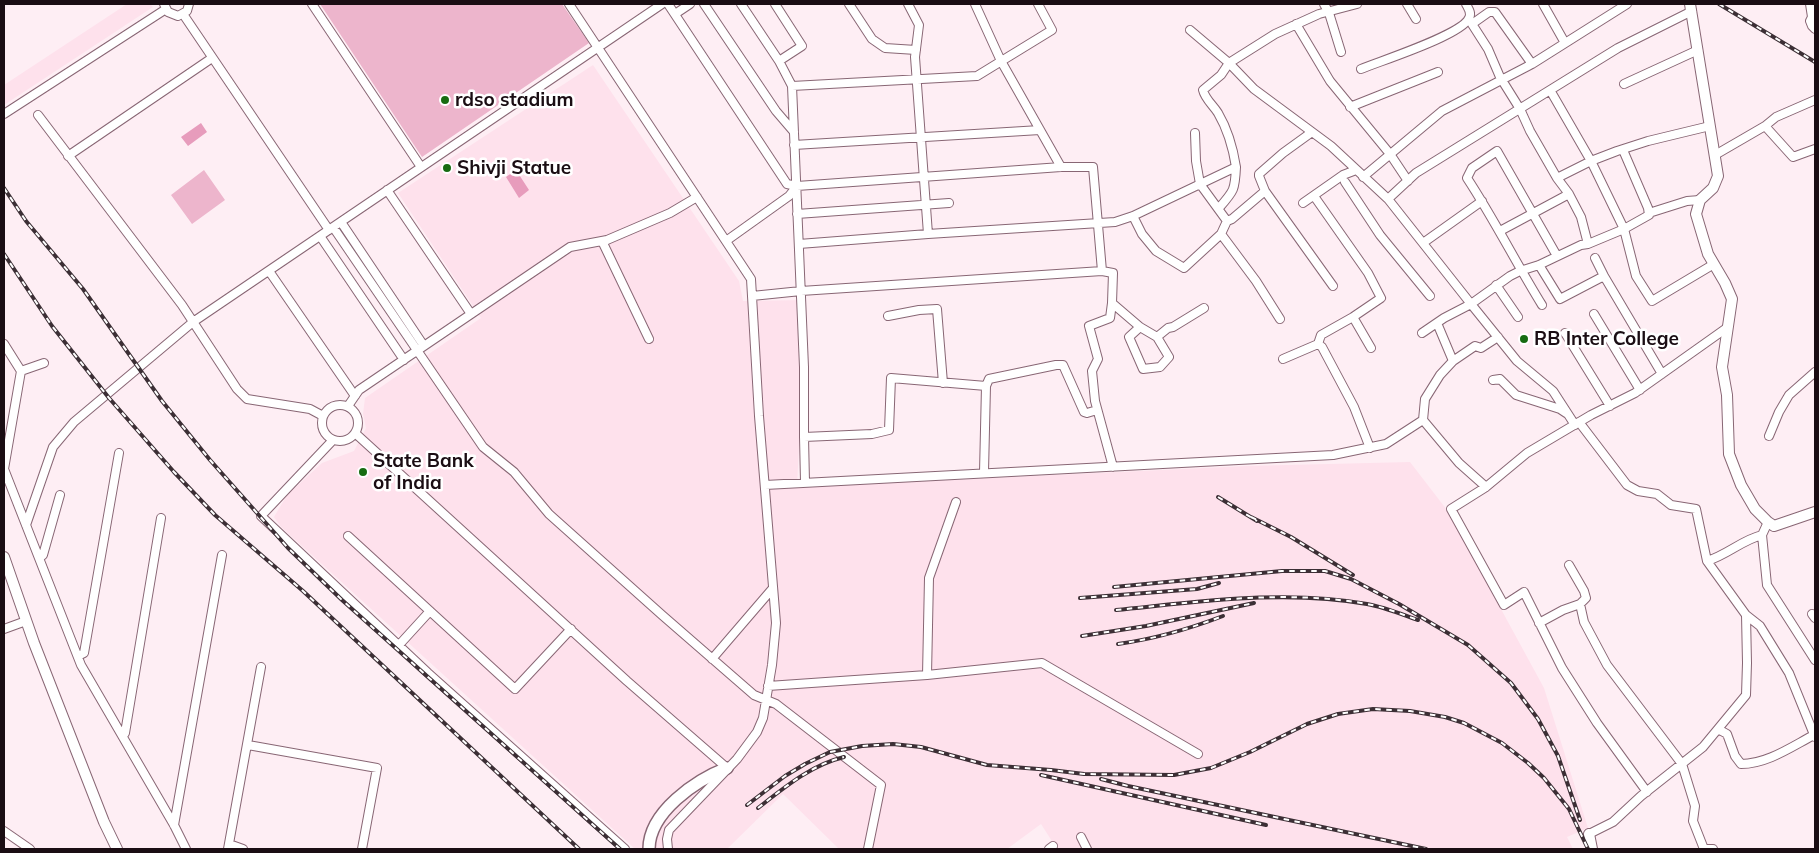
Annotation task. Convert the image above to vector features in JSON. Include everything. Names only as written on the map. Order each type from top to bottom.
[{"type":"main road","points":[[649,849],[653,829],[663,812],[678,798],[712,774],[727,768]]},
{"type":"street","points":[[4,114],[165,6],[174,16],[187,11],[189,4]]},
{"type":"street","points":[[312,4],[421,167]]},
{"type":"street","points":[[568,4],[751,280],[776,623],[764,718],[757,732],[737,760],[727,768],[669,830],[667,839],[668,849]]},
{"type":"street","points":[[26,525],[54,447],[69,428],[193,322],[662,4]]},
{"type":"street","points":[[668,4],[787,184],[796,186],[1061,167],[1093,167],[1102,271]]},
{"type":"street","points":[[675,14],[690,4]]},
{"type":"street","points":[[704,4],[776,111],[794,132]]},
{"type":"street","points":[[741,4],[779,61],[792,86],[804,367],[805,482]]},
{"type":"street","points":[[775,4],[802,46],[779,61]]},
{"type":"street","points":[[850,4],[872,39],[885,48],[916,50]]},
{"type":"street","points":[[908,4],[919,25],[916,50],[916,78],[928,234]]},
{"type":"street","points":[[975,4],[1001,61],[1061,167]]},
{"type":"street","points":[[792,86],[977,76],[1052,30],[1038,4]]},
{"type":"street","points":[[1324,4],[1329,13],[1341,52]]},
{"type":"street","points":[[1219,208],[1232,194],[1235,185],[1236,167],[1226,128],[1203,90],[1229,64],[1274,34],[1319,14],[1329,13],[1357,4]]},
{"type":"street","points":[[1408,4],[1416,19]]},
{"type":"street","points":[[1361,68],[1430,43],[1465,25],[1470,18],[1466,4]]},
{"type":"street","points":[[1543,4],[1565,43]]},
{"type":"street","points":[[1363,176],[1442,111],[1532,64],[1627,4]]},
{"type":"street","points":[[1810,4],[1814,17],[1810,21],[1815,29]]},
{"type":"street","points":[[1388,199],[1416,173],[1689,6],[1718,176],[1713,188],[1700,200],[1696,214],[1708,254],[1732,299],[1722,367],[1727,395],[1729,454],[1741,485],[1755,509],[1768,522],[1774,526],[1815,512]]},
{"type":"street","points":[[1532,64],[1495,12],[1489,12],[1472,24],[1488,49],[1502,80],[1520,108],[1530,131],[1569,194],[1581,217],[1588,244]]},
{"type":"street","points":[[183,14],[483,447],[514,472],[549,514],[754,695],[776,704],[880,785],[868,849]]},
{"type":"street","points":[[1296,24],[1330,81],[1390,154],[1408,181]]},
{"type":"street","points":[[1190,30],[1254,89],[1330,146],[1388,199],[1517,361],[1553,391],[1568,414],[1626,485],[1638,491],[1657,494],[1671,505],[1696,509],[1707,561],[1746,616],[1760,626],[1789,673],[1815,736],[1774,756],[1748,764],[1741,764],[1734,756],[1727,734],[1718,729]]},
{"type":"street","points":[[1624,84],[1698,50]]},
{"type":"street","points":[[68,156],[212,58]]},
{"type":"street","points":[[1350,107],[1438,72]]},
{"type":"street","points":[[1550,90],[1591,161],[1624,228],[1636,276],[1652,300],[1714,264]]},
{"type":"street","points":[[1715,155],[1765,126],[1776,117],[1815,100]]},
{"type":"street","points":[[38,116],[182,305],[237,389],[247,399],[310,408],[323,416]]},
{"type":"street","points":[[1558,178],[1591,161],[1617,151],[1648,141],[1710,126]]},
{"type":"street","points":[[1765,126],[1793,157],[1815,149]]},
{"type":"street","points":[[794,145],[1040,130]]},
{"type":"street","points":[[1195,132],[1196,161],[1200,184],[1227,221]]},
{"type":"street","points":[[1312,132],[1283,153],[1259,176],[1265,191],[1333,286]]},
{"type":"street","points":[[1623,150],[1649,213]]},
{"type":"street","points":[[1542,305],[1520,271],[1500,231],[1467,178],[1472,168],[1498,151],[1556,256]]},
{"type":"street","points":[[799,244],[1115,222],[1133,216],[1236,167]]},
{"type":"street","points":[[1303,203],[1343,175],[1356,170]]},
{"type":"street","points":[[1345,182],[1380,235],[1430,296]]},
{"type":"street","points":[[726,241],[789,196],[796,186]]},
{"type":"street","points":[[387,190],[471,314]]},
{"type":"street","points":[[1133,216],[1142,234],[1156,251],[1184,268],[1221,234],[1227,221],[1232,219],[1265,191]]},
{"type":"street","points":[[1500,231],[1569,194]]},
{"type":"street","points":[[1283,359],[1318,344],[1321,335],[1353,317],[1380,298],[1368,274],[1314,196]]},
{"type":"street","points":[[348,406],[359,390],[570,247],[602,241],[670,213],[697,198]]},
{"type":"street","points":[[1422,333],[1471,304],[1496,285],[1520,271],[1539,265],[1581,245],[1588,244],[1624,228],[1649,215],[1649,213],[1687,201],[1700,200]]},
{"type":"street","points":[[1423,243],[1482,201]]},
{"type":"street","points":[[797,214],[949,203]]},
{"type":"street","points":[[340,222],[424,346]]},
{"type":"street","points":[[1221,234],[1256,281],[1280,319]]},
{"type":"street","points":[[320,236],[404,360]]},
{"type":"street","points":[[602,241],[649,339]]},
{"type":"street","points":[[1595,258],[1662,374]]},
{"type":"street","points":[[1539,265],[1560,299],[1604,276]]},
{"type":"street","points":[[268,271],[355,396]]},
{"type":"street","points":[[752,296],[1102,271],[1113,273],[1110,318],[1089,326],[1098,359],[1092,371],[1097,410],[1113,467]]},
{"type":"street","points":[[1496,285],[1518,317]]},
{"type":"street","points":[[1112,304],[1140,327],[1156,337],[1169,356],[1160,367],[1143,369],[1129,338],[1140,327]]},
{"type":"street","points":[[1156,337],[1204,308]]},
{"type":"street","points":[[888,316],[919,310],[938,309],[943,383]]},
{"type":"street","points":[[1594,314],[1640,390]]},
{"type":"street","points":[[1353,317],[1371,348]]},
{"type":"street","points":[[1437,323],[1453,361]]},
{"type":"street","points":[[1647,792],[1597,723],[1567,676],[1524,592],[1504,605],[1451,509],[1486,487],[1527,454],[1577,423],[1640,390],[1728,327]]},
{"type":"street","points":[[1565,333],[1610,406]]},
{"type":"street","points":[[1481,348],[1498,337]]},
{"type":"street","points":[[4,344],[21,371],[4,469],[78,656],[186,849]]},
{"type":"street","points":[[1318,344],[1354,407],[1370,448]]},
{"type":"street","points":[[1486,355],[1481,348],[1475,346],[1453,361],[1440,375],[1426,399],[1423,420],[1459,463],[1486,487]]},
{"type":"street","points":[[21,371],[44,362]]},
{"type":"street","points":[[984,472],[986,386],[989,379],[1063,365],[1084,412],[1097,410]]},
{"type":"street","points":[[1769,436],[1779,412],[1789,395],[1815,372]]},
{"type":"street","points":[[804,437],[872,434],[888,430],[891,378],[986,386]]},
{"type":"street","points":[[1493,380],[1500,379],[1516,395],[1560,409],[1568,414]]},
{"type":"street","points":[[338,404],[348,406],[357,416],[359,424],[355,433],[347,440],[333,440],[323,430],[323,416],[328,409],[338,404]]},
{"type":"street","points":[[765,485],[1333,455],[1386,444],[1423,420]]},
{"type":"street","points":[[355,433],[627,681],[727,768]]},
{"type":"street","points":[[333,440],[261,516],[399,645],[626,849]]},
{"type":"street","points":[[78,656],[84,653],[119,453]]},
{"type":"street","points":[[39,558],[43,555],[60,495]]},
{"type":"street","points":[[928,675],[929,578],[956,502]]},
{"type":"street","points":[[122,736],[125,733],[161,518]]},
{"type":"street","points":[[1768,522],[1762,535],[1767,584],[1815,660]]},
{"type":"street","points":[[1707,561],[1715,559],[1752,538],[1762,535]]},
{"type":"street","points":[[348,536],[515,689],[571,629]]},
{"type":"street","points":[[174,825],[222,555]]},
{"type":"street","points":[[4,557],[26,621],[104,822],[117,849]]},
{"type":"street","points":[[1539,623],[1563,610],[1580,604],[1586,598],[1569,565]]},
{"type":"street","points":[[712,659],[773,588]]},
{"type":"street","points":[[1580,604],[1584,622],[1607,665],[1682,764],[1695,806],[1693,821],[1704,849],[1713,849]]},
{"type":"street","points":[[399,645],[430,612]]},
{"type":"street","points":[[1592,849],[1589,834],[1612,822],[1703,747],[1746,695],[1748,663],[1746,616]]},
{"type":"street","points":[[4,629],[26,621]]},
{"type":"street","points":[[1807,647],[1815,641]]},
{"type":"street","points":[[768,686],[928,675],[1042,664],[1198,754]]},
{"type":"street","points":[[243,849],[228,847],[261,667]]},
{"type":"street","points":[[248,745],[377,768],[362,849]]},
{"type":"street","points":[[4,831],[30,849]]},
{"type":"street","points":[[1081,837],[1086,849]]},
{"type":"shaded area","points":[[127,4],[150,4],[153,7],[4,105],[4,85]]},
{"type":"shaded area","name":"rdso stadium","points":[[320,4],[562,4],[589,43],[422,157]]},
{"type":"shaded area","points":[[593,65],[739,281],[743,301],[806,300],[797,487],[1247,466],[1410,462],[1447,510],[1544,688],[1588,828],[1567,837],[1573,849],[1057,849],[1041,824],[1007,849],[839,849],[783,794],[727,849],[635,849],[281,527],[274,517],[287,495],[322,463],[354,451],[366,428],[363,414],[365,398],[481,318],[398,193]]},
{"type":"shaded area","points":[[201,123],[207,132],[188,146],[181,137]]},
{"type":"shaded area","points":[[204,170],[225,200],[192,224],[171,195]]},
{"type":"shaded area","points":[[516,170],[529,190],[519,198],[506,177]]},
{"type":"railway","points":[[1719,4],[1815,62]]},
{"type":"railway","points":[[4,188],[26,221],[83,289],[162,401],[210,460],[288,548],[342,600],[620,849]]},
{"type":"railway","points":[[4,254],[52,326],[109,398],[174,472],[215,515],[303,591],[579,849]]},
{"type":"railway","points":[[1218,497],[1257,521]]},
{"type":"railway","points":[[1251,517],[1291,537],[1353,575]]},
{"type":"railway","points":[[1114,587],[1282,571],[1325,571],[1351,579],[1399,604],[1468,645],[1511,683],[1538,719],[1558,756],[1580,820]]},
{"type":"railway","points":[[1080,598],[1197,589],[1219,583]]},
{"type":"railway","points":[[1116,610],[1242,598],[1305,597],[1367,604],[1418,620]]},
{"type":"railway","points":[[1082,636],[1146,626],[1254,603]]},
{"type":"railway","points":[[1118,644],[1171,633],[1223,616]]},
{"type":"railway","points":[[747,805],[785,776],[805,764],[830,752],[862,746],[893,744],[921,747],[987,765],[1084,774],[1174,775],[1211,768],[1250,752],[1307,724],[1338,714],[1373,709],[1410,711],[1445,717],[1464,723],[1502,743],[1544,778],[1569,809],[1588,849]]},
{"type":"railway","points":[[758,808],[809,771],[844,757]]},
{"type":"railway","points":[[1041,775],[1266,825]]},
{"type":"railway","points":[[1101,779],[1426,849]]},
{"type":"place","name":"rdso stadium","points":[[445,100]]},
{"type":"place","name":"Shivji Statue","points":[[447,168]]},
{"type":"place","name":"RB Inter College","points":[[1524,339]]},
{"type":"place","name":"State Bank of India","points":[[363,472]]}]
